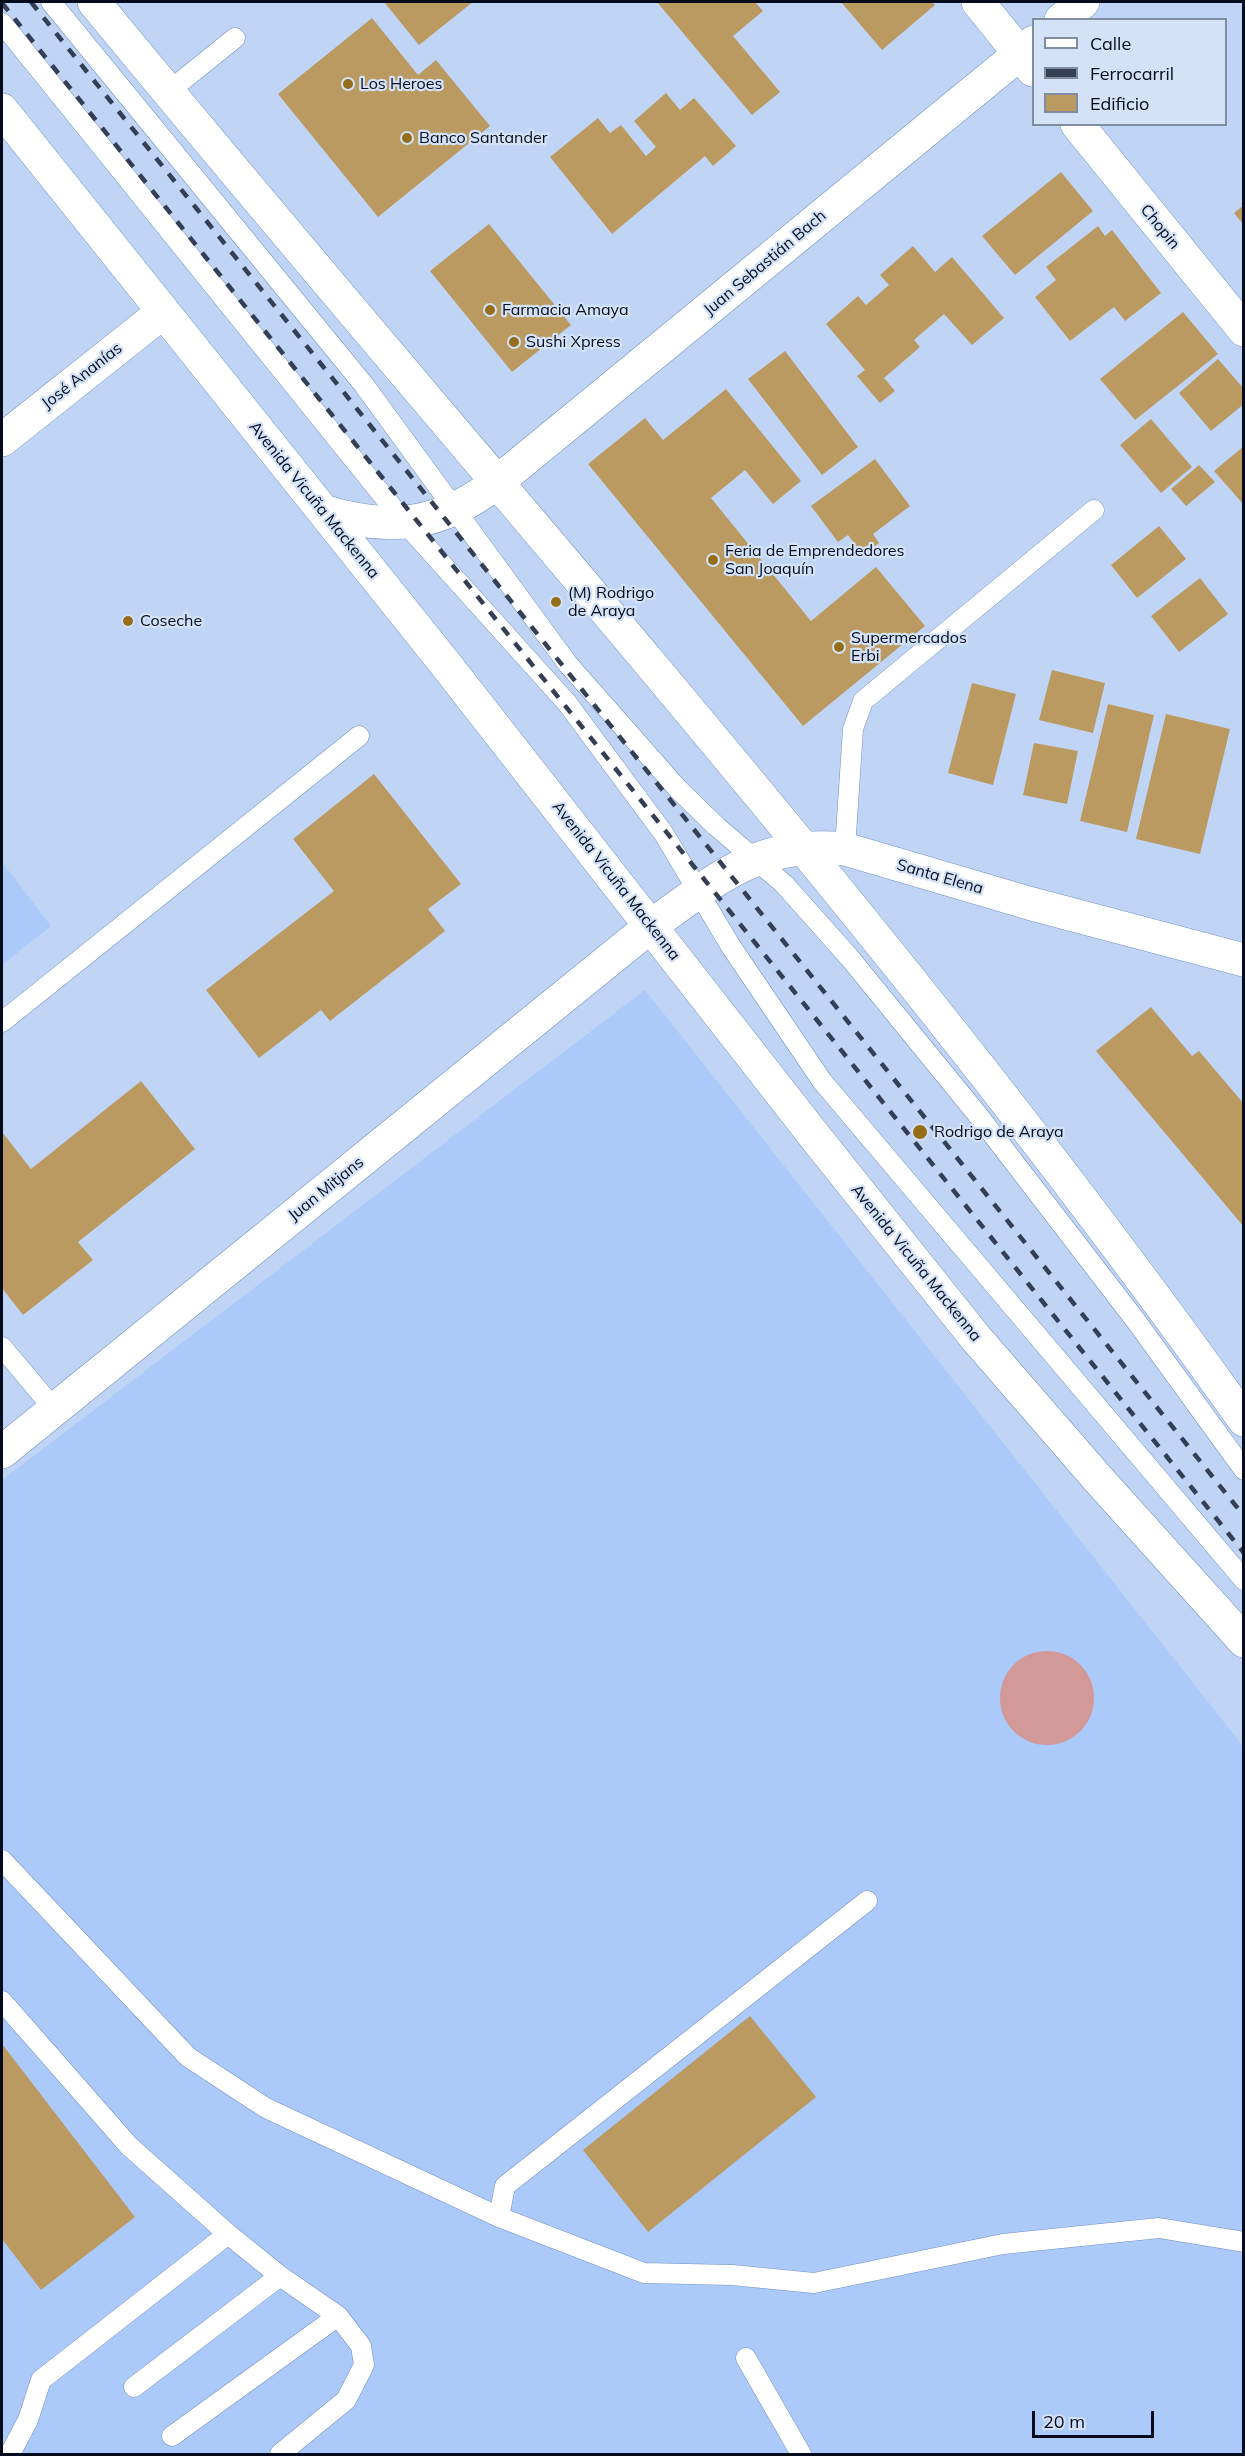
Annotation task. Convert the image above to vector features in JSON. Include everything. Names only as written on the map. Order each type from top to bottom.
[{"type":"main road","points":[[94,2],[801,847],[984,1071],[1078,1194],[1244,1420]]},
{"type":"main road","points":[[978,2],[1029,55]]},
{"type":"main road","points":[[1063,18],[1083,2]]},
{"type":"main road","name":"Juan Sebastián Bach","points":[[323,511],[377,524],[405,523],[431,518],[456,509],[496,483],[1029,55]]},
{"type":"main road","name":"Avenida Vicuña Mackenna","points":[[2,110],[323,511],[975,1337],[1099,1480],[1244,1641]]},
{"type":"main road","name":"Chopin","points":[[1079,126],[1244,330]]},
{"type":"main road","name":"José Ananías","points":[[2,440],[163,312]]},
{"type":"main road","name":"Santa Elena","points":[[651,926],[716,879],[757,858],[801,847],[845,849],[1032,904],[1244,960]]},
{"type":"main road","name":"Juan Mitjans","points":[[2,1452],[651,926]]},
{"type":"lane","points":[[51,2],[356,376],[574,671],[678,789],[716,826],[757,858],[784,884],[849,957],[977,1114],[1122,1302],[1244,1470]]},
{"type":"lane","points":[[2,23],[405,523],[567,703],[664,834],[774,1013],[822,1081],[1244,1580]]},
{"type":"lane","points":[[168,92],[235,38]]},
{"type":"lane","points":[[845,849],[853,729],[863,701],[1094,510]]},
{"type":"lane","points":[[2,1022],[359,736]]},
{"type":"lane","points":[[2,1347],[54,1409]]},
{"type":"lane","points":[[2,1860],[188,2057],[266,2108],[499,2217],[644,2273],[732,2275],[814,2283],[1003,2244],[1159,2228],[1244,2242]]},
{"type":"lane","points":[[499,2217],[505,2186],[867,1901]]},
{"type":"lane","points":[[2,2001],[129,2146],[228,2234],[280,2276],[338,2316],[361,2346],[364,2365],[346,2400],[280,2454]]},
{"type":"lane","points":[[10,2454],[28,2420],[41,2380],[228,2234]]},
{"type":"lane","points":[[134,2387],[280,2276]]},
{"type":"lane","points":[[172,2436],[338,2316]]},
{"type":"lane","points":[[746,2358],[801,2454]]},
{"type":"shaded area","points":[[2,862],[51,926],[2,965]]},
{"type":"shaded area","points":[[645,990],[1243,1746],[1243,2454],[2,2454],[2,1480]]},
{"type":"shaded area","points":[[1047,1651],[1065,1655],[1080,1665],[1090,1680],[1094,1698],[1090,1716],[1080,1731],[1065,1741],[1047,1745],[1029,1741],[1014,1731],[1004,1716],[1000,1698],[1004,1680],[1014,1665],[1029,1655]]},
{"type":"building","points":[[384,2],[473,2],[419,45]]},
{"type":"building","points":[[657,2],[755,2],[763,11],[733,36],[780,92],[752,115]]},
{"type":"building","points":[[841,2],[932,2],[935,5],[882,50]]},
{"type":"building","points":[[372,18],[418,75],[436,60],[490,126],[378,217],[278,94]]},
{"type":"building","points":[[666,93],[680,110],[694,98],[736,146],[713,166],[705,156],[612,234],[550,157],[598,118],[610,133],[621,125],[646,156],[656,147],[634,121]]},
{"type":"building","points":[[1061,172],[1093,211],[1015,275],[982,236]]},
{"type":"building","points":[[1244,205],[1244,225],[1234,213]]},
{"type":"building","points":[[489,224],[571,325],[512,372],[430,271]]},
{"type":"building","points":[[1098,226],[1105,236],[1112,230],[1161,293],[1125,321],[1114,307],[1070,341],[1035,297],[1056,280],[1046,267]]},
{"type":"building","points":[[913,246],[935,272],[952,257],[1004,318],[972,345],[944,314],[914,340],[920,347],[884,378],[895,391],[880,403],[857,376],[865,370],[826,324],[858,296],[866,305],[889,285],[880,275]]},
{"type":"building","points":[[1183,312],[1218,354],[1135,420],[1100,379]]},
{"type":"building","points":[[785,351],[858,447],[822,475],[748,379]]},
{"type":"building","points":[[1218,359],[1244,389],[1244,404],[1211,431],[1179,393]]},
{"type":"building","points":[[726,389],[801,481],[773,504],[745,470],[711,498],[811,621],[876,567],[925,626],[803,726],[588,464],[645,418],[663,440]]},
{"type":"building","points":[[1151,419],[1192,467],[1161,493],[1120,445]]},
{"type":"building","points":[[1244,446],[1244,505],[1214,471]]},
{"type":"building","points":[[875,459],[910,506],[873,534],[879,543],[863,555],[848,535],[838,542],[811,506]]},
{"type":"building","points":[[1199,465],[1215,482],[1186,506],[1171,489]]},
{"type":"building","points":[[1159,526],[1186,559],[1137,598],[1111,565]]},
{"type":"building","points":[[1200,578],[1228,614],[1179,652],[1151,616]]},
{"type":"building","points":[[1052,670],[1105,683],[1093,733],[1039,720]]},
{"type":"building","points":[[972,683],[1016,694],[993,785],[948,773]]},
{"type":"building","points":[[1108,704],[1154,715],[1127,832],[1080,821]]},
{"type":"building","points":[[1166,714],[1230,729],[1200,854],[1136,839]]},
{"type":"building","points":[[1034,743],[1078,751],[1067,804],[1023,795]]},
{"type":"building","points":[[374,774],[461,884],[428,909],[445,931],[330,1021],[321,1010],[259,1058],[206,990],[334,891],[293,839]]},
{"type":"building","points":[[1151,1007],[1192,1056],[1199,1051],[1244,1104],[1244,1227],[1096,1051]]},
{"type":"building","points":[[141,1081],[195,1149],[78,1242],[93,1260],[23,1315],[2,1288],[2,1132],[31,1169]]},
{"type":"building","points":[[750,2016],[816,2097],[648,2232],[583,2150]]},
{"type":"building","points":[[2,2044],[135,2217],[41,2290],[2,2239]]},
{"type":"railway","points":[[31,2],[1244,1516]]},
{"type":"railway","points":[[2,3],[1244,1553]]},
{"type":"place","name":"Los Heroes","points":[[348,84]]},
{"type":"place","name":"Banco Santander","points":[[407,138]]},
{"type":"place","name":"Farmacia Amaya","points":[[490,310]]},
{"type":"place","name":"Sushi Xpress","points":[[514,342]]},
{"type":"place","name":"Feria de Emprendedores San Joaquín","points":[[713,560]]},
{"type":"place","name":"(M) Rodrigo de Araya","points":[[556,602]]},
{"type":"place","name":"Coseche","points":[[128,621]]},
{"type":"place","name":"Supermercados Erbi","points":[[839,647]]},
{"type":"place","name":"Rodrigo de Araya","points":[[920,1132]]}]
